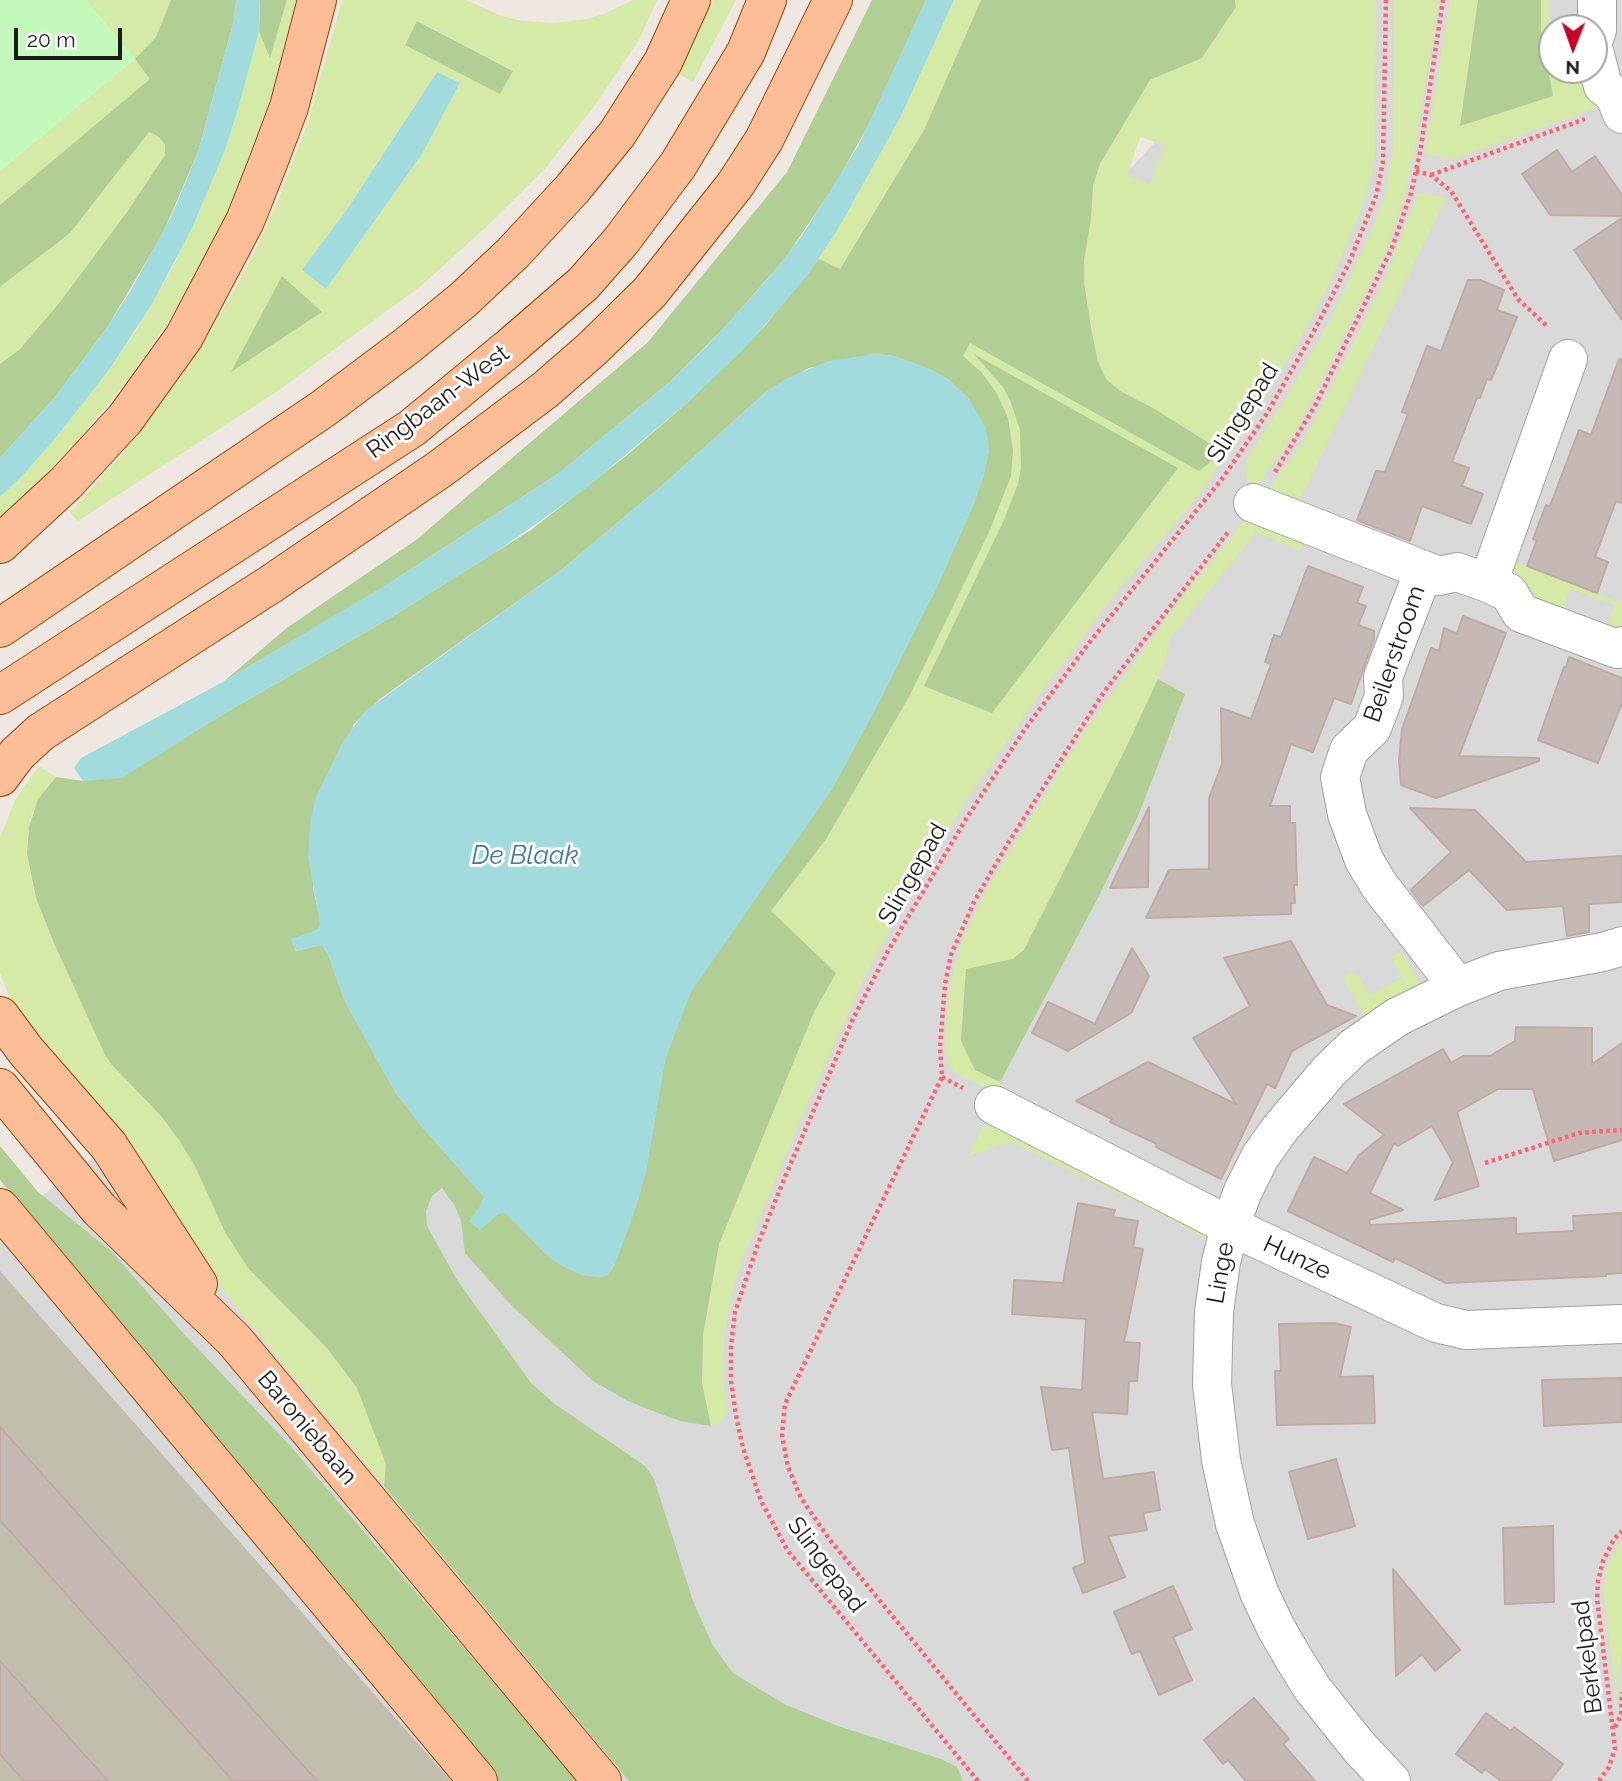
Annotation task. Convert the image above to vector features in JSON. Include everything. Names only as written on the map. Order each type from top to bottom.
[{"type":"main road","points":[[0,544],[66,482],[125,419],[184,337],[245,221],[268,163],[289,107],[317,0]]},
{"type":"main road","points":[[0,628],[324,408],[463,300],[513,253],[573,188],[617,134],[663,62],[691,0]]},
{"type":"main road","name":"Ringbaan-West","points":[[0,695],[412,428],[583,284],[621,241],[678,165],[746,52],[767,0]]},
{"type":"main road","points":[[746,52],[784,0]]},
{"type":"main road","points":[[0,777],[17,754],[41,732],[271,584],[440,469],[545,390],[592,349],[650,292],[735,185],[764,140],[833,0]]},
{"type":"main road","points":[[0,1016],[26,1051],[109,1146],[234,1340]]},
{"type":"main road","name":"Baroniebaan","points":[[0,1088],[99,1209],[234,1340],[602,1781]]},
{"type":"main road","points":[[0,1208],[478,1781]]},
{"type":"street","points":[[1602,84],[1615,96],[1621,110]]},
{"type":"street","points":[[1488,583],[1568,359]]},
{"type":"street","name":"Beilerstroom","points":[[1253,503],[1439,576],[1457,572],[1488,583],[1509,593],[1521,613],[1617,649],[1622,646]]},
{"type":"street","name":"Beilerstroom","points":[[1424,570],[1383,677],[1384,696],[1372,728],[1349,751],[1340,777],[1347,814],[1364,860],[1379,885],[1458,987]]},
{"type":"street","name":"Linge","points":[[1391,1781],[1312,1688],[1276,1628],[1259,1592],[1235,1524],[1215,1421],[1211,1352],[1214,1312],[1230,1226],[1260,1157],[1300,1102],[1354,1047],[1397,1017],[1458,987],[1499,971],[1622,946]]},
{"type":"street","name":"Hunze","points":[[994,1105],[1230,1226],[1436,1323],[1466,1330],[1622,1324]]},
{"type":"path","name":"Slingepad","points":[[978,1781],[788,1551],[761,1501],[743,1448],[736,1415],[731,1346],[735,1312],[785,1177],[853,1019],[888,951],[966,819],[1025,729],[1089,643],[1222,479],[1266,415],[1349,263],[1376,196],[1383,162],[1386,0]]},
{"type":"path","points":[[1028,1781],[830,1540],[801,1498],[788,1467],[782,1435],[785,1404],[942,1077],[940,1047],[944,984],[951,955],[974,902],[1104,692],[1218,542],[1253,503],[1294,444],[1317,404],[1392,248],[1416,171],[1443,0]]},
{"type":"path","points":[[1432,175],[1621,110]]},
{"type":"path","points":[[1416,171],[1432,175],[1451,191],[1518,299],[1564,342],[1568,359]]},
{"type":"path","points":[[1485,1163],[1579,1133],[1622,1130]]},
{"type":"path","name":"Berkelpad","points":[[1599,1781],[1609,1767],[1615,1748],[1615,1727],[1597,1598],[1598,1581],[1602,1561],[1622,1531]]},
{"type":"path","points":[[1615,1727],[1621,1715],[1622,1692]]},
{"type":"shaded area","points":[[1288,0],[1622,0],[1622,1781],[0,1781],[0,1227],[464,881]]},
{"type":"shaded area","points":[[0,1271],[451,1781],[0,1781]]},
{"type":"green space","points":[[0,0],[86,0],[135,59],[0,171]]},
{"type":"green space","points":[[86,0],[171,0],[156,37],[135,59]]},
{"type":"green space","points":[[171,0],[236,0],[234,20],[198,152],[163,233],[108,326],[56,396],[0,458],[0,364],[20,349],[60,302],[127,212],[165,155],[165,145],[159,137],[149,132],[70,233],[0,287],[0,205],[150,79],[135,59],[156,37]]},
{"type":"green space","points":[[260,0],[287,0],[270,58],[259,31]]},
{"type":"green space","points":[[287,0],[300,0],[268,115],[240,187],[207,256],[172,315],[129,378],[81,437],[0,521],[0,497],[54,440],[111,367],[173,267],[225,150],[259,31],[270,57]]},
{"type":"green space","points":[[342,0],[466,0],[517,20],[552,23],[588,19],[633,0],[657,0],[639,40],[595,105],[544,170],[422,285],[279,390],[78,521],[70,513],[123,453],[178,382],[233,293],[279,198],[308,122]],"holes":[[[418,21],[512,70],[501,94],[405,44]],[[436,73],[460,83],[422,154],[326,289],[302,270],[346,211]]]},
{"type":"green space","points":[[713,0],[736,0],[693,82],[679,74]]},
{"type":"green space","points":[[872,0],[926,0],[870,122],[836,183],[784,260],[723,329],[671,381],[559,473],[385,586],[223,682],[288,627],[416,540],[648,342],[787,172]]},
{"type":"green space","points":[[954,0],[981,0],[924,130],[839,270],[819,259],[901,116]]},
{"type":"green space","points":[[981,0],[1235,0],[1236,7],[1202,58],[1150,80],[1100,164],[1093,186],[1084,260],[1084,283],[1091,328],[1098,362],[1106,379],[1120,391],[1153,408],[1220,450],[1212,461],[1199,471],[970,343],[963,356],[981,372],[996,392],[1008,418],[1013,450],[1011,476],[989,532],[910,695],[826,839],[771,911],[836,973],[814,1012],[719,1244],[703,1335],[702,1384],[711,1426],[680,1421],[658,1413],[628,1401],[593,1381],[511,1305],[465,1253],[461,1221],[455,1206],[442,1188],[432,1196],[426,1211],[427,1226],[457,1280],[531,1383],[555,1404],[645,1466],[654,1479],[693,1601],[712,1644],[733,1673],[786,1705],[838,1726],[941,1759],[957,1767],[963,1781],[629,1781],[384,1486],[386,1464],[357,1388],[327,1348],[248,1268],[225,1232],[195,1166],[179,1140],[162,1117],[105,1055],[36,898],[27,854],[29,827],[38,799],[56,777],[83,781],[146,762],[390,618],[531,530],[626,456],[688,402],[764,327],[819,259],[840,269],[924,130]],"holes":[[[874,354],[894,356],[948,379],[969,399],[989,451],[983,478],[936,589],[832,789],[690,992],[665,1060],[646,1171],[614,1266],[608,1275],[601,1277],[582,1275],[547,1255],[505,1212],[498,1214],[480,1230],[469,1221],[484,1197],[395,1092],[345,1002],[328,954],[322,945],[295,951],[308,934],[317,930],[321,924],[313,888],[353,725],[380,699],[560,571],[666,482],[767,391],[809,368]]]},
{"type":"green space","points":[[1235,0],[1376,0],[1375,153],[1361,211],[1308,325],[1252,421],[1195,500],[1111,599],[1036,699],[964,804],[865,976],[803,1114],[741,1263],[731,1297],[724,1338],[723,1379],[727,1411],[721,1423],[711,1426],[702,1384],[703,1335],[719,1244],[814,1012],[836,973],[771,912],[826,839],[910,695],[989,532],[1011,476],[1013,450],[1008,418],[996,392],[981,372],[963,356],[970,343],[1199,471],[1212,461],[1220,450],[1153,408],[1120,391],[1106,379],[1096,355],[1084,272],[1093,186],[1100,164],[1150,80],[1202,58],[1236,7]],"holes":[[[1140,137],[1164,145],[1150,184],[1127,176]],[[974,356],[1178,468],[992,713],[924,685],[1004,520],[1018,484],[1021,467],[1020,430],[1010,400],[1003,387]]]},
{"type":"green space","points":[[1394,0],[1439,0],[1414,153],[1402,205],[1384,255],[1297,429],[1255,490],[1247,480],[1245,462],[1291,390],[1334,312],[1371,232],[1386,192],[1393,151]]},
{"type":"green space","points":[[1450,0],[1478,0],[1460,125],[1553,96],[1551,84],[1593,84],[1600,107],[1453,159],[1425,154]]},
{"type":"green space","points":[[1478,0],[1541,0],[1541,14],[1538,14],[1538,84],[1551,84],[1553,96],[1460,126]]},
{"type":"green space","points":[[1541,0],[1549,0],[1550,14],[1541,14]]},
{"type":"green space","points":[[417,21],[513,71],[500,94],[405,45]]},
{"type":"green space","points":[[135,59],[151,79],[0,205],[0,171]]},
{"type":"green space","points":[[149,132],[159,137],[165,145],[166,155],[60,302],[20,349],[0,364],[0,287],[70,233]]},
{"type":"green space","points":[[1418,193],[1448,198],[1293,514],[1263,497],[1303,441],[1350,350],[1386,276]]},
{"type":"green space","points":[[282,276],[322,312],[231,372]]},
{"type":"green space","points":[[974,354],[1178,468],[992,713],[924,686],[1004,520],[1018,484],[1021,468],[1020,430],[1010,400],[1003,387]]},
{"type":"green space","points":[[1251,512],[1306,536],[1300,551],[1256,532],[1172,634],[1158,679],[1125,750],[1024,950],[1013,959],[993,965],[963,989],[961,1041],[975,1070],[1000,1082],[995,1092],[955,1073],[947,1062],[945,1040],[948,996],[958,952],[986,890],[1084,732],[1174,608]]},
{"type":"green space","points":[[1516,562],[1622,603],[1622,625],[1612,629],[1607,627],[1614,605],[1570,589],[1561,611],[1528,598],[1514,568]]},
{"type":"green space","points":[[1158,679],[1185,694],[1138,816],[1099,896],[1000,1082],[975,1070],[961,1041],[966,969],[1013,959],[1024,950]]},
{"type":"green space","points":[[39,766],[56,777],[46,788],[32,813],[27,840],[29,869],[36,898],[53,941],[105,1055],[162,1117],[179,1140],[195,1166],[225,1232],[248,1268],[327,1348],[357,1388],[387,1464],[384,1486],[204,1268],[15,1012],[0,973],[0,838],[15,800]]},
{"type":"green space","points":[[1398,953],[1404,955],[1421,985],[1366,1019],[1343,977],[1351,972],[1358,975],[1370,995],[1402,978],[1391,957]]},
{"type":"green space","points":[[990,1122],[1202,1219],[1210,1241],[1011,1142],[968,1156],[982,1129]]},
{"type":"green space","points":[[0,1146],[38,1192],[111,1251],[183,1333],[292,1448],[578,1781],[499,1781],[0,1180]]},
{"type":"green space","points":[[1622,1539],[1622,1650],[1617,1677],[1617,1706],[1603,1588],[1608,1563]]},
{"type":"water","points":[[236,0],[260,0],[259,31],[225,150],[192,228],[152,304],[111,367],[54,440],[0,497],[0,458],[56,396],[108,326],[173,213],[198,152],[234,20]]},
{"type":"water","points":[[926,0],[954,0],[901,116],[839,227],[810,272],[785,302],[742,351],[688,402],[585,489],[496,552],[390,618],[220,716],[122,778],[83,781],[74,768],[81,758],[223,682],[399,577],[559,473],[671,381],[766,281],[801,237],[858,146]]},
{"type":"water","points":[[437,72],[460,83],[422,154],[326,289],[302,270],[346,211]]},
{"type":"water","name":"De Blaak","points":[[874,354],[894,356],[930,369],[948,379],[969,399],[985,426],[988,439],[989,451],[983,478],[936,589],[832,789],[691,992],[665,1060],[646,1171],[614,1266],[608,1275],[601,1277],[580,1274],[547,1255],[505,1213],[498,1214],[480,1230],[469,1221],[484,1197],[395,1092],[345,1002],[328,954],[322,945],[295,951],[291,939],[317,930],[320,924],[308,856],[310,822],[316,797],[342,743],[365,711],[560,571],[666,482],[767,391],[787,378],[829,361]]},
{"type":"building","points":[[1557,150],[1572,172],[1595,156],[1622,195],[1622,216],[1550,215],[1522,174]]},
{"type":"building","points":[[1622,218],[1622,320],[1574,250]]},
{"type":"building","points":[[1468,280],[1480,280],[1504,290],[1497,310],[1517,317],[1491,380],[1487,379],[1480,398],[1477,398],[1452,462],[1469,468],[1462,486],[1483,494],[1471,524],[1422,506],[1410,541],[1357,520],[1376,471],[1385,472],[1408,414],[1402,412],[1427,346],[1441,351]]},
{"type":"building","points":[[1619,359],[1622,360],[1622,503],[1616,501],[1595,557],[1608,562],[1597,593],[1527,566],[1537,540],[1533,539],[1546,505],[1550,506],[1579,430],[1591,435]]},
{"type":"building","points":[[1308,566],[1363,587],[1357,603],[1366,606],[1358,625],[1374,631],[1374,639],[1351,704],[1334,698],[1313,752],[1291,744],[1270,806],[1290,806],[1290,823],[1295,823],[1297,885],[1294,885],[1295,903],[1291,903],[1291,914],[1146,918],[1169,870],[1209,869],[1209,798],[1222,764],[1221,708],[1251,719],[1271,664],[1265,662],[1274,635],[1281,637]]},
{"type":"building","points":[[1463,616],[1506,633],[1459,756],[1539,758],[1539,761],[1436,798],[1401,785],[1399,760],[1402,729],[1431,648],[1439,651],[1444,628],[1457,634]]},
{"type":"building","points":[[1569,657],[1622,678],[1622,703],[1598,763],[1538,740]]},
{"type":"building","points":[[1149,807],[1148,887],[1110,888]]},
{"type":"building","points":[[1410,808],[1475,810],[1526,862],[1622,856],[1622,902],[1589,904],[1589,932],[1567,936],[1563,906],[1507,910],[1469,870],[1423,906],[1411,890],[1451,852]]},
{"type":"building","points":[[1291,941],[1327,1005],[1356,1016],[1292,1051],[1275,1088],[1267,1084],[1221,1179],[1156,1147],[1157,1144],[1110,1122],[1112,1119],[1076,1101],[1148,1062],[1236,1104],[1193,1038],[1250,1006],[1224,958]]},
{"type":"building","points":[[1132,948],[1149,976],[1131,1013],[1068,1051],[1032,1033],[1048,1002],[1095,1024]]},
{"type":"building","points":[[1516,1027],[1592,1028],[1592,1064],[1622,1043],[1622,1140],[1554,1161],[1533,1089],[1498,1089],[1457,1112],[1479,1186],[1435,1200],[1453,1162],[1432,1126],[1398,1146],[1394,1143],[1370,1193],[1403,1210],[1369,1220],[1370,1225],[1516,1218],[1516,1234],[1574,1231],[1573,1216],[1622,1213],[1622,1273],[1446,1283],[1395,1258],[1393,1262],[1288,1211],[1314,1157],[1347,1173],[1359,1155],[1384,1135],[1344,1104],[1443,1049],[1451,1063],[1463,1056],[1490,1056],[1515,1041]]},
{"type":"building","points":[[1078,1203],[1115,1210],[1113,1217],[1138,1221],[1133,1247],[1143,1249],[1124,1342],[1140,1343],[1137,1381],[1129,1381],[1127,1414],[1092,1412],[1103,1479],[1154,1472],[1160,1510],[1143,1513],[1147,1530],[1108,1536],[1125,1577],[1083,1593],[1073,1568],[1085,1563],[1069,1448],[1052,1450],[1041,1387],[1082,1390],[1086,1319],[1012,1314],[1014,1280],[1063,1283]]},
{"type":"building","points":[[1334,1323],[1351,1327],[1340,1377],[1373,1376],[1375,1423],[1277,1425],[1275,1371],[1281,1371],[1279,1324]]},
{"type":"building","points":[[1622,1378],[1622,1422],[1544,1426],[1542,1380]]},
{"type":"building","points":[[0,1427],[317,1781],[233,1781],[0,1520]]},
{"type":"building","points":[[1336,1459],[1355,1526],[1308,1539],[1289,1472]]},
{"type":"building","points":[[1553,1526],[1554,1602],[1505,1604],[1503,1528]]},
{"type":"building","points":[[1393,1569],[1460,1650],[1435,1671],[1422,1654],[1396,1676]]},
{"type":"building","points":[[1173,1586],[1192,1629],[1173,1637],[1192,1680],[1159,1695],[1140,1651],[1132,1654],[1114,1612]]},
{"type":"building","points":[[0,1661],[108,1781],[24,1781],[0,1754]]},
{"type":"building","points":[[1254,1698],[1289,1739],[1283,1744],[1315,1781],[1246,1781],[1228,1760],[1223,1764],[1204,1740]]},
{"type":"building","points":[[1486,1713],[1511,1731],[1514,1727],[1563,1764],[1550,1781],[1501,1781],[1485,1769],[1482,1773],[1456,1754]]}]
